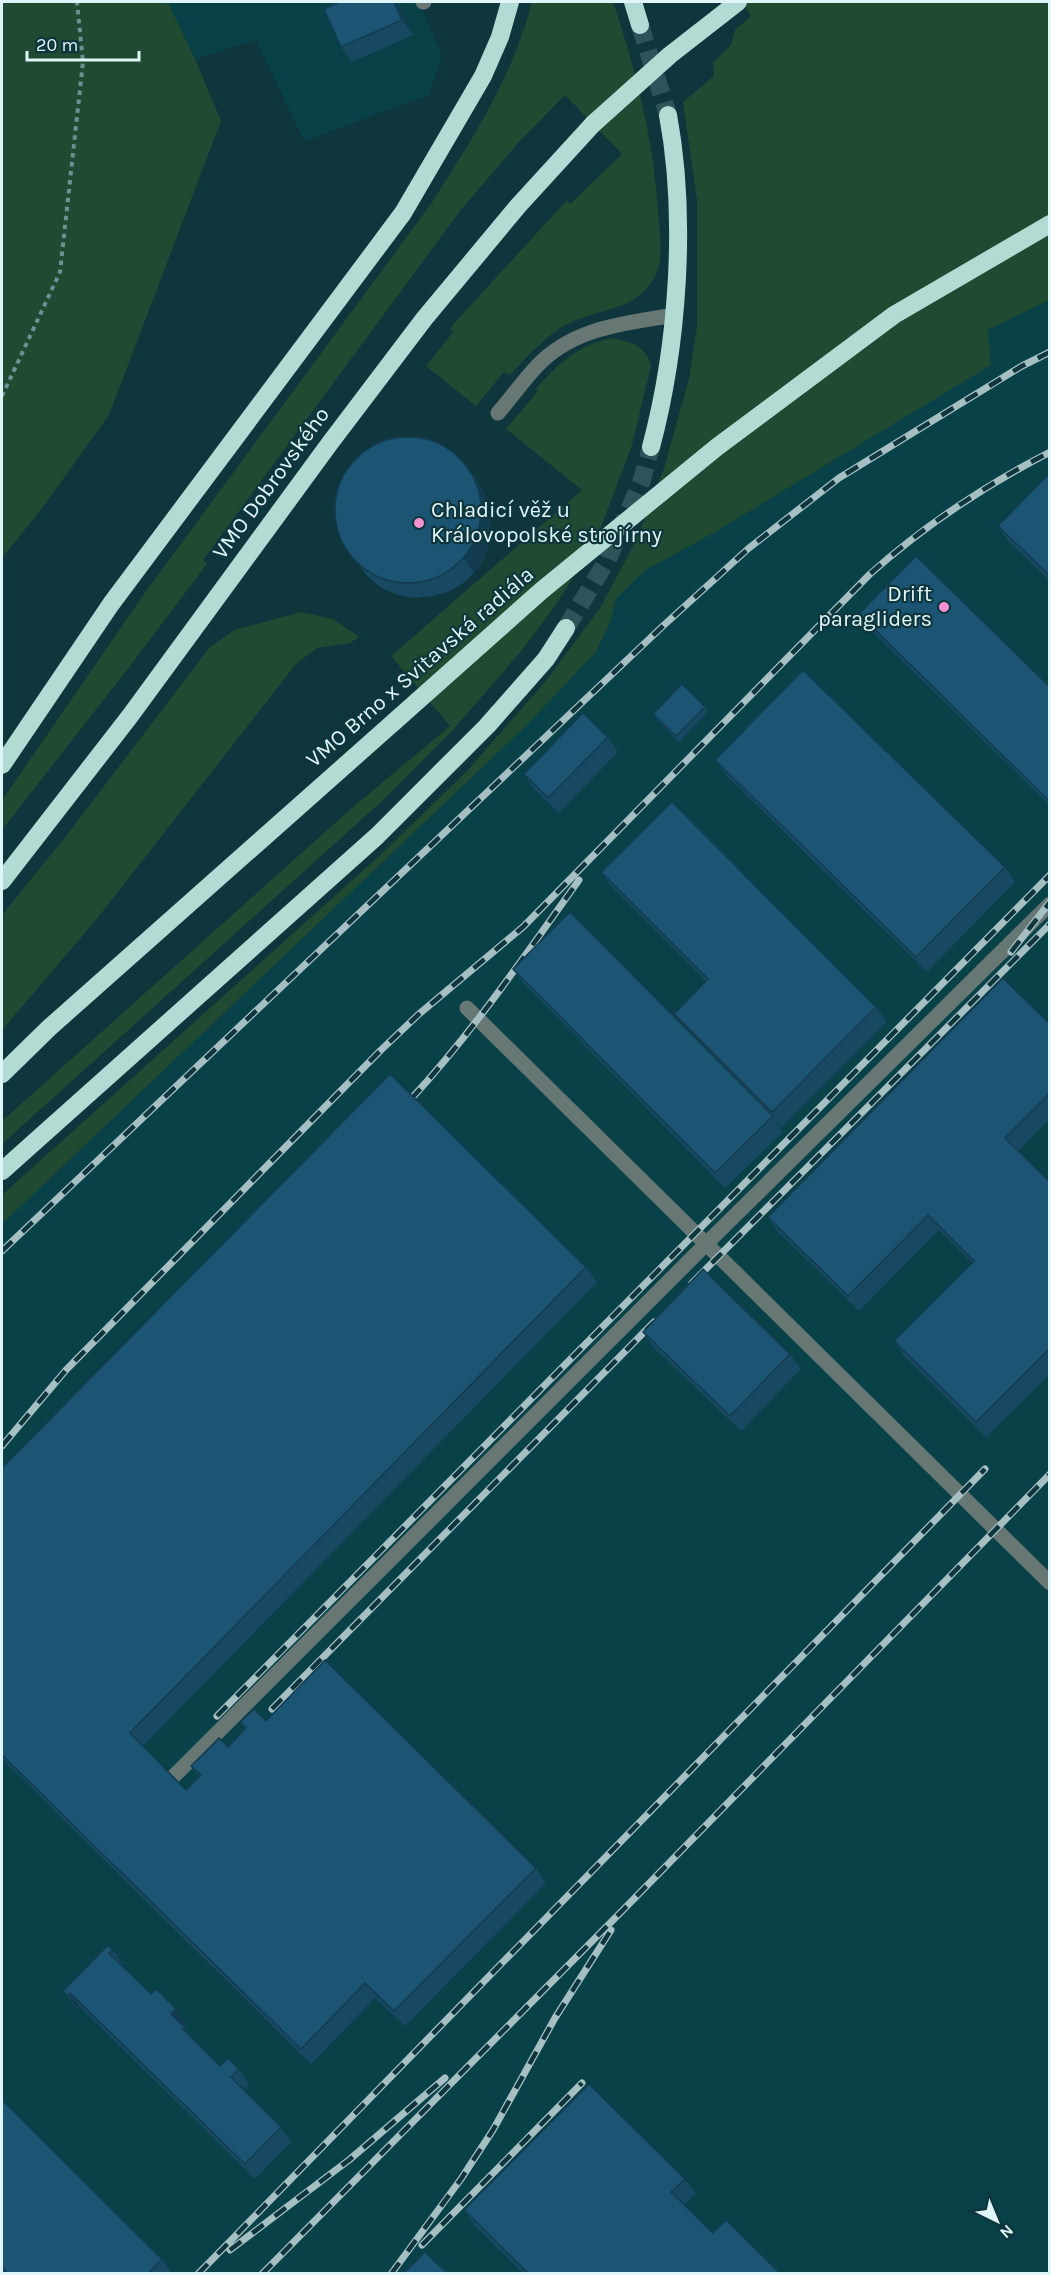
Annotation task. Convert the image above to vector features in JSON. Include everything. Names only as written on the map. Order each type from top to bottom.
[{"type":"highway","points":[[2,765],[111,604],[403,213],[483,76],[500,37],[510,2]]},
{"type":"highway","points":[[633,2],[640,25]]},
{"type":"highway","name":"VMO Dobrovského","points":[[2,881],[130,716],[423,319],[518,206],[593,124],[670,55],[738,2]]},
{"type":"highway","points":[[651,447],[663,401],[674,315],[678,209],[668,115]]},
{"type":"highway","name":"VMO Brno x Svitavská radiála","points":[[2,1074],[49,1028],[541,591],[717,447],[894,315],[1050,224]]},
{"type":"highway","points":[[2,1171],[377,836],[487,726],[546,659],[566,628]]},
{"type":"lane","points":[[498,414],[552,352],[576,337],[602,327],[674,315]]},
{"type":"lane","points":[[171,1779],[1050,904]]},
{"type":"lane","points":[[467,1008],[1050,1583]]},
{"type":"path","points":[[2,396],[60,272],[83,62],[77,2]]},
{"type":"shaded area","points":[[168,2],[419,2],[442,56],[429,95],[304,141],[256,40],[195,59]]},
{"type":"shaded area","points":[[1049,300],[1049,2273],[2,2274],[2,1224],[527,725],[596,652],[611,620],[616,599],[644,571],[717,531],[990,365],[988,330]]},
{"type":"green space","points":[[2,2],[168,2],[221,121],[109,415],[43,507],[2,558]]},
{"type":"green space","points":[[531,2],[613,2],[636,79],[648,130],[656,183],[661,248],[659,264],[652,282],[636,298],[576,320],[557,330],[510,375],[504,372],[476,406],[426,366],[453,332],[450,328],[567,200],[570,204],[622,154],[565,95],[518,143],[460,211],[203,560],[207,564],[2,830],[2,801],[7,793],[144,594],[433,201],[458,162],[482,121],[513,59]]},
{"type":"green space","points":[[737,2],[1049,2],[1049,300],[988,330],[991,365],[717,531],[644,571],[616,599],[611,620],[596,652],[527,725],[2,1224],[2,1195],[378,857],[467,771],[545,682],[600,608],[630,552],[650,507],[664,468],[689,379],[697,326],[697,200],[683,102],[714,76],[713,62],[731,45],[735,30],[751,16],[744,5]]},
{"type":"green space","points":[[614,338],[638,346],[646,354],[651,366],[632,445],[598,535],[558,602],[522,650],[453,730],[381,802],[2,1144],[2,1121],[353,807],[450,726],[391,656],[582,490],[506,429],[538,391],[536,389],[561,363],[591,344]]},
{"type":"green space","points":[[301,612],[333,619],[359,637],[350,643],[317,648],[296,664],[96,920],[2,1030],[2,915],[70,831],[209,648],[234,630]]},
{"type":"building","points":[[340,2],[394,2],[402,20],[341,47],[324,9]]},
{"type":"building","name":"Chladicí věž u Královopolské strojírny","points":[[408,437],[436,443],[459,459],[475,482],[481,510],[475,538],[459,561],[436,577],[408,583],[380,577],[357,561],[341,538],[335,510],[341,482],[357,459],[380,443]]},
{"type":"building","points":[[1050,473],[1050,576],[998,526]]},
{"type":"building","points":[[916,556],[1050,687],[1050,802],[859,614]]},
{"type":"building","points":[[803,670],[1005,867],[916,957],[715,760]]},
{"type":"building","points":[[682,684],[705,707],[676,736],[653,714]]},
{"type":"building","points":[[583,713],[608,737],[548,798],[524,774]]},
{"type":"building","points":[[672,802],[876,1007],[772,1112],[674,1014],[708,979],[601,872]]},
{"type":"building","points":[[570,912],[773,1116],[715,1173],[513,969]]},
{"type":"building","points":[[1003,978],[1050,1024],[1050,1093],[1005,1138],[1050,1182],[1050,1348],[976,1422],[894,1341],[974,1261],[928,1215],[848,1296],[768,1217]]},
{"type":"building","points":[[390,1074],[586,1267],[130,1733],[186,1790],[201,1775],[191,1766],[219,1738],[228,1747],[246,1728],[240,1722],[254,1709],[266,1721],[325,1660],[536,1868],[394,2011],[365,1983],[301,2049],[2,1755],[2,1468]]},
{"type":"building","points":[[703,1269],[790,1354],[730,1416],[643,1332]]},
{"type":"building","points":[[108,1945],[113,1950],[109,1953],[151,1994],[156,1989],[176,2009],[171,2014],[220,2066],[228,2058],[239,2069],[231,2077],[281,2127],[245,2164],[70,1993],[68,1996],[63,1991]]},
{"type":"building","points":[[589,2084],[685,2179],[671,2192],[713,2233],[726,2220],[781,2274],[529,2274],[464,2210]]},
{"type":"building","points":[[2,2100],[162,2259],[148,2274],[8,2274],[2,2267]]},
{"type":"building","points":[[425,2252],[448,2274],[403,2274]]},
{"type":"tunnel","points":[[640,25],[668,115]]},
{"type":"tunnel","points":[[566,628],[608,559],[642,480],[651,447]]},
{"type":"railway","points":[[2,1251],[664,625],[749,548],[839,478],[1022,366],[1050,352]]},
{"type":"railway","points":[[2,1446],[66,1370],[381,1050],[419,1014],[523,927],[870,574],[956,507],[1050,452]]},
{"type":"railway","points":[[217,1716],[1050,875]]},
{"type":"railway","points":[[411,1099],[477,1020],[579,880]]},
{"type":"railway","points":[[1011,952],[1050,902]]},
{"type":"railway","points":[[692,1283],[1050,924]]},
{"type":"railway","points":[[272,1709],[654,1322]]},
{"type":"railway","points":[[198,2274],[985,1469]]},
{"type":"railway","points":[[262,2274],[1050,1474]]},
{"type":"railway","points":[[391,2274],[461,2179],[493,2130],[555,2018],[611,1930]]},
{"type":"railway","points":[[230,2250],[349,2160],[445,2078]]},
{"type":"railway","points":[[422,2245],[582,2083]]},
{"type":"place","name":"Chladicí věž u Královopolské strojírny","points":[[419,523]]},
{"type":"place","name":"Drift paragliders","points":[[944,607]]}]
